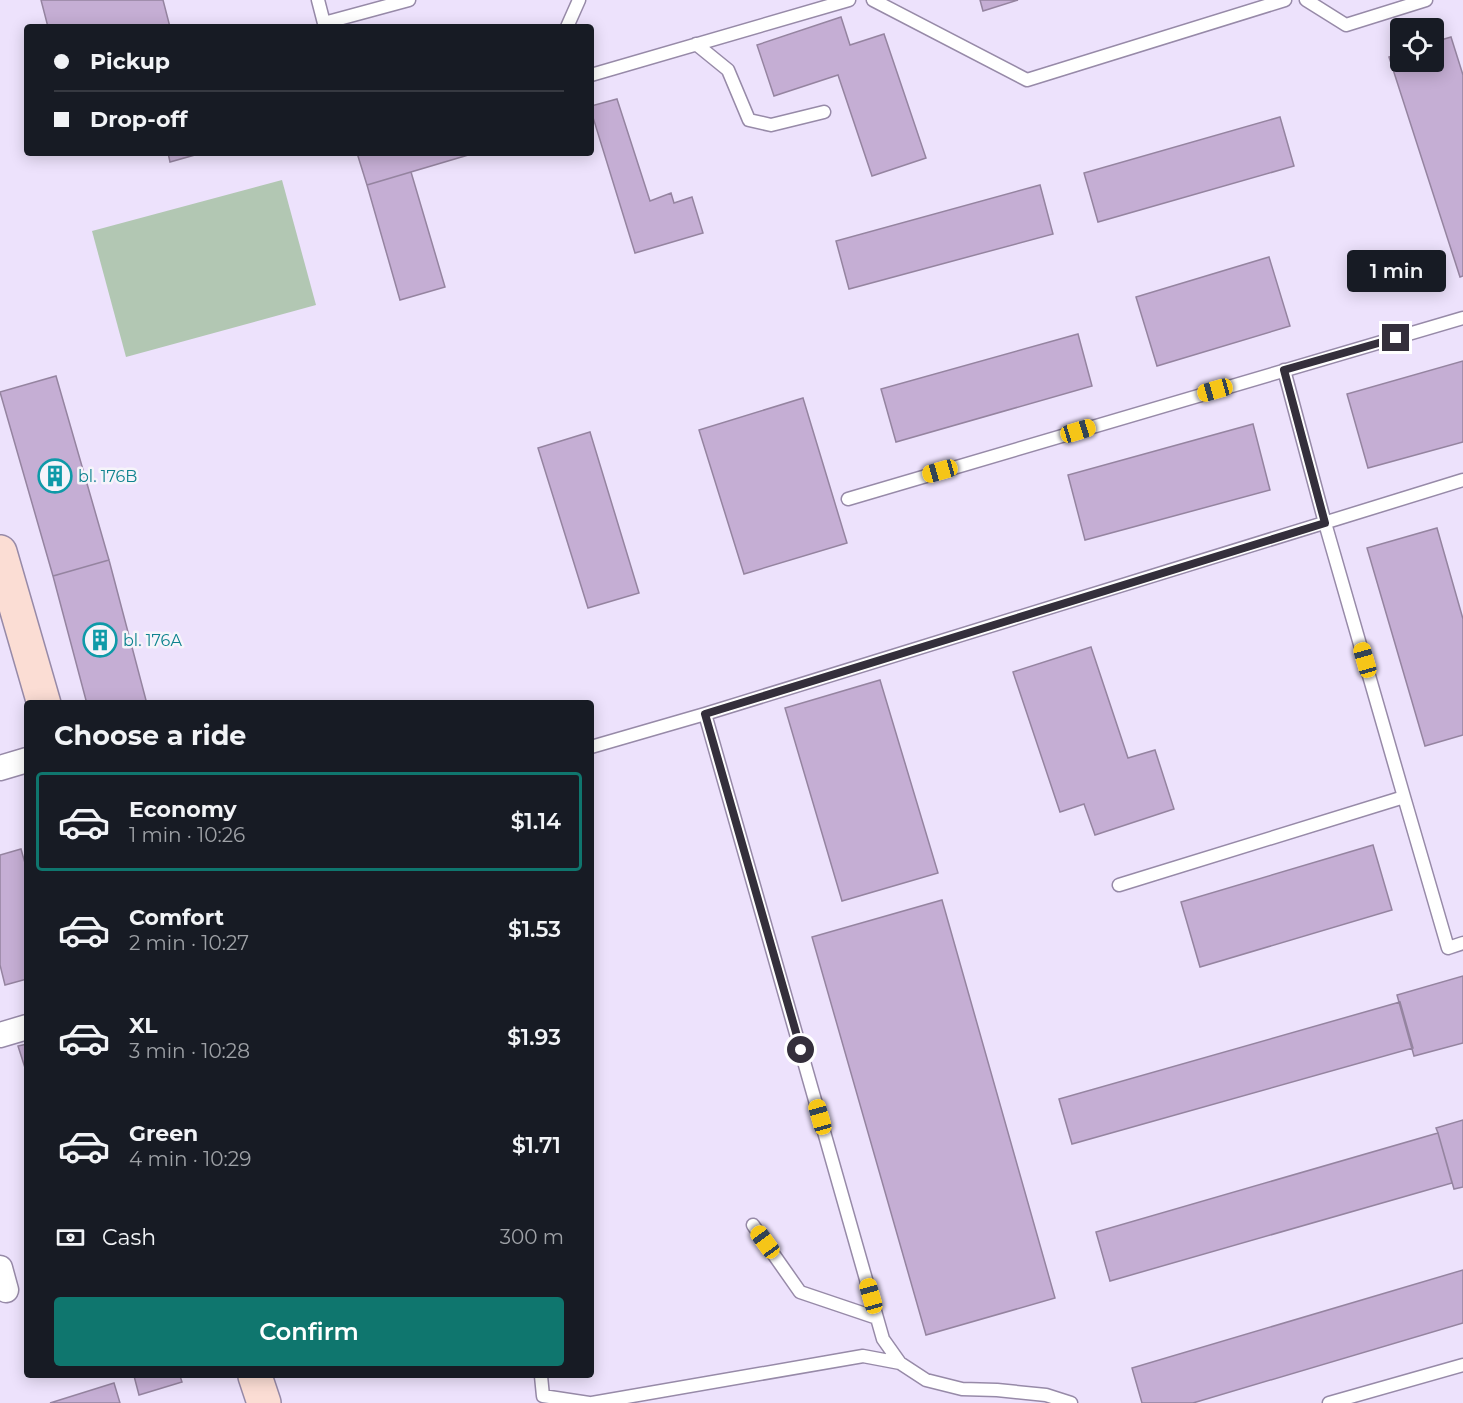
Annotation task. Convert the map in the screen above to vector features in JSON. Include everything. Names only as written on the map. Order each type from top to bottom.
[{"type":"street","points":[[0,552],[43,700]]},
{"type":"street","points":[[0,768],[24,761]]},
{"type":"street","points":[[0,1035],[24,1028]]},
{"type":"street","points":[[256,1378],[264,1403]]},
{"type":"lane","points":[[318,0],[324,24]]},
{"type":"lane","points":[[327,24],[409,0]]},
{"type":"lane","points":[[568,24],[579,0]]},
{"type":"lane","points":[[594,74],[849,0]]},
{"type":"lane","points":[[873,0],[1027,80],[1285,0]]},
{"type":"lane","points":[[1306,0],[1346,25],[1426,0]]},
{"type":"lane","points":[[696,44],[728,70],[748,120],[771,124],[824,112]]},
{"type":"lane","points":[[848,499],[1463,318]]},
{"type":"lane","points":[[1284,370],[1325,523],[1448,948],[1463,943]]},
{"type":"lane","points":[[594,746],[1463,480]]},
{"type":"lane","points":[[705,714],[883,1339],[900,1363],[926,1380],[962,1389],[1046,1395],[1071,1403]]},
{"type":"lane","points":[[1119,885],[1404,797]]},
{"type":"lane","points":[[753,1225],[800,1292],[878,1318]]},
{"type":"lane","points":[[542,1378],[543,1396],[591,1403],[863,1356],[900,1363]]},
{"type":"lane","points":[[1329,1403],[1463,1365]]},
{"type":"green space","points":[[282,180],[316,305],[126,357],[92,231]]},
{"type":"building","points":[[41,0],[163,0],[169,24],[47,24]]},
{"type":"building","points":[[980,0],[1018,0],[983,11]]},
{"type":"building","points":[[841,17],[850,45],[884,34],[926,158],[872,176],[838,75],[774,96],[757,45]]},
{"type":"building","points":[[1451,37],[1463,75],[1463,276],[1460,277],[1394,72],[1444,72],[1444,39]]},
{"type":"building","points":[[617,99],[650,201],[671,193],[674,203],[692,197],[703,233],[635,253],[594,121],[594,105]]},
{"type":"building","points":[[1280,117],[1294,166],[1098,222],[1084,173]]},
{"type":"building","points":[[169,156],[191,156],[170,162]]},
{"type":"building","points":[[358,156],[465,156],[367,185]]},
{"type":"building","points":[[411,172],[445,287],[400,300],[367,185]]},
{"type":"building","points":[[1040,185],[1053,234],[849,289],[836,241]]},
{"type":"building","points":[[1269,257],[1290,326],[1157,366],[1136,297]]},
{"type":"building","points":[[1078,334],[1092,386],[896,442],[881,389]]},
{"type":"building","points":[[1463,361],[1463,442],[1368,468],[1347,394]]},
{"type":"building","name":"bl. 176B","points":[[56,376],[109,560],[53,576],[0,392]]},
{"type":"building","points":[[803,398],[847,543],[744,574],[699,430]]},
{"type":"building","points":[[1253,424],[1270,490],[1085,540],[1068,475]]},
{"type":"building","points":[[590,432],[639,593],[588,608],[538,448]]},
{"type":"building","points":[[1437,528],[1463,619],[1463,735],[1425,746],[1367,548]]},
{"type":"building","name":"bl. 176A","points":[[109,560],[146,700],[86,700],[53,576]]},
{"type":"building","points":[[1091,647],[1128,758],[1155,750],[1174,809],[1095,835],[1084,804],[1060,812],[1013,672]]},
{"type":"building","points":[[880,680],[938,873],[842,901],[785,708]]},
{"type":"building","points":[[1373,845],[1392,910],[1200,967],[1181,902]]},
{"type":"building","points":[[21,849],[24,860],[24,980],[5,985],[0,965],[0,855]]},
{"type":"building","points":[[942,900],[1055,1298],[926,1335],[812,937]]},
{"type":"building","points":[[1463,976],[1463,1043],[1414,1056],[1397,995]]},
{"type":"building","points":[[1400,1002],[1413,1048],[1072,1144],[1059,1099]]},
{"type":"building","points":[[24,1045],[24,1065],[18,1046]]},
{"type":"building","points":[[1463,1120],[1463,1187],[1454,1189],[1436,1128]]},
{"type":"building","points":[[1438,1133],[1452,1183],[1110,1281],[1096,1232]]},
{"type":"building","points":[[1463,1270],[1463,1323],[1193,1403],[1142,1403],[1132,1368]]},
{"type":"building","points":[[135,1378],[181,1378],[182,1382],[139,1395]]},
{"type":"building","points":[[114,1383],[120,1403],[50,1403]]},
{"type":"place","name":"bl. 176B","points":[[55,476]]},
{"type":"place","name":"bl. 176A","points":[[100,640]]},
{"type":"route","points":[[801,1050],[705,714],[1325,523],[1284,370],[1396,338]]}]
